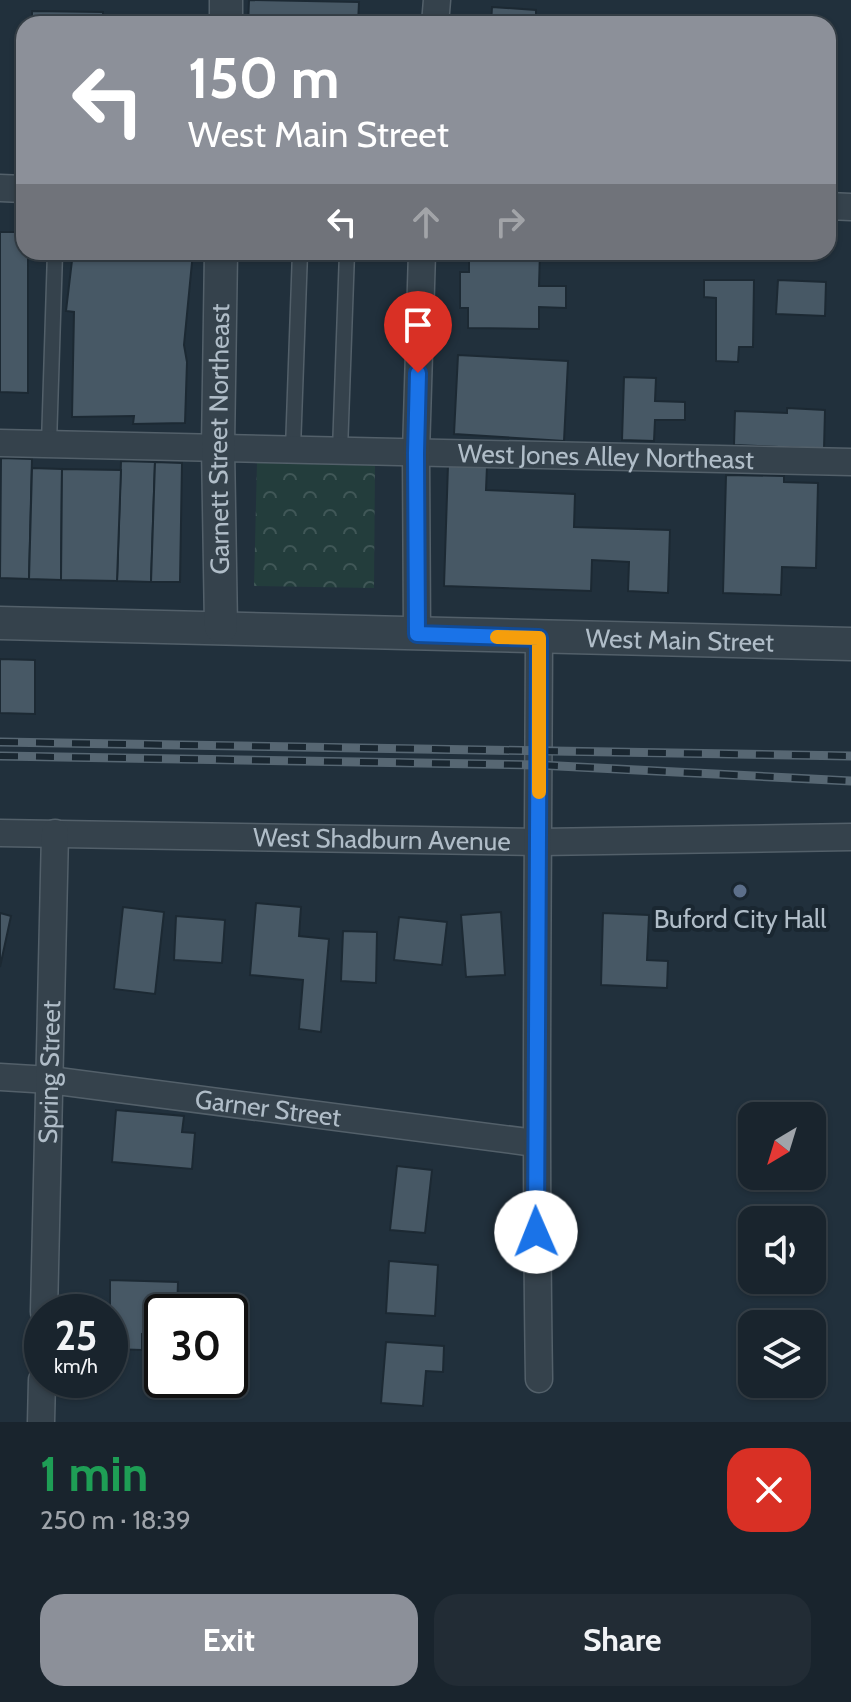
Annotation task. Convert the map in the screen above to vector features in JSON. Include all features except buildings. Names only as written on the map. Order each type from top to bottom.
[{"type":"street","name":"Garnett Street Northeast","points":[[221,260],[218,447],[221,627]]},
{"type":"street","points":[[417,634],[416,453],[422,260]]},
{"type":"street","name":"West Jones Alley Northeast","points":[[0,443],[851,462]]},
{"type":"street","name":"West Main Street","points":[[0,623],[851,644]]},
{"type":"street","points":[[539,638],[540,842],[535,1143],[539,1379]]},
{"type":"street","name":"West Shadburn Avenue","points":[[0,833],[540,842],[851,837]]},
{"type":"street","name":"Spring Street","points":[[44,1294],[55,833]]},
{"type":"street","name":"Garner Street","points":[[0,1077],[50,1080],[535,1143]]},
{"type":"street","points":[[41,1422],[42,1398]]},
{"type":"lane","points":[[49,444],[55,260]]},
{"type":"lane","points":[[293,449],[300,260]]},
{"type":"lane","points":[[340,451],[347,260]]},
{"type":"green space","points":[[257,462],[375,465],[374,588],[254,586]]},
{"type":"railway","points":[[0,742],[851,756]]},
{"type":"railway","points":[[0,756],[539,765],[851,781]]},
{"type":"slow traffic","points":[[497,637],[539,638],[539,792]]},
{"type":"place","name":"Buford City Hall","points":[[740,891]]},
{"type":"route","points":[[418,373],[417,634],[539,638],[536,1232]]}]
